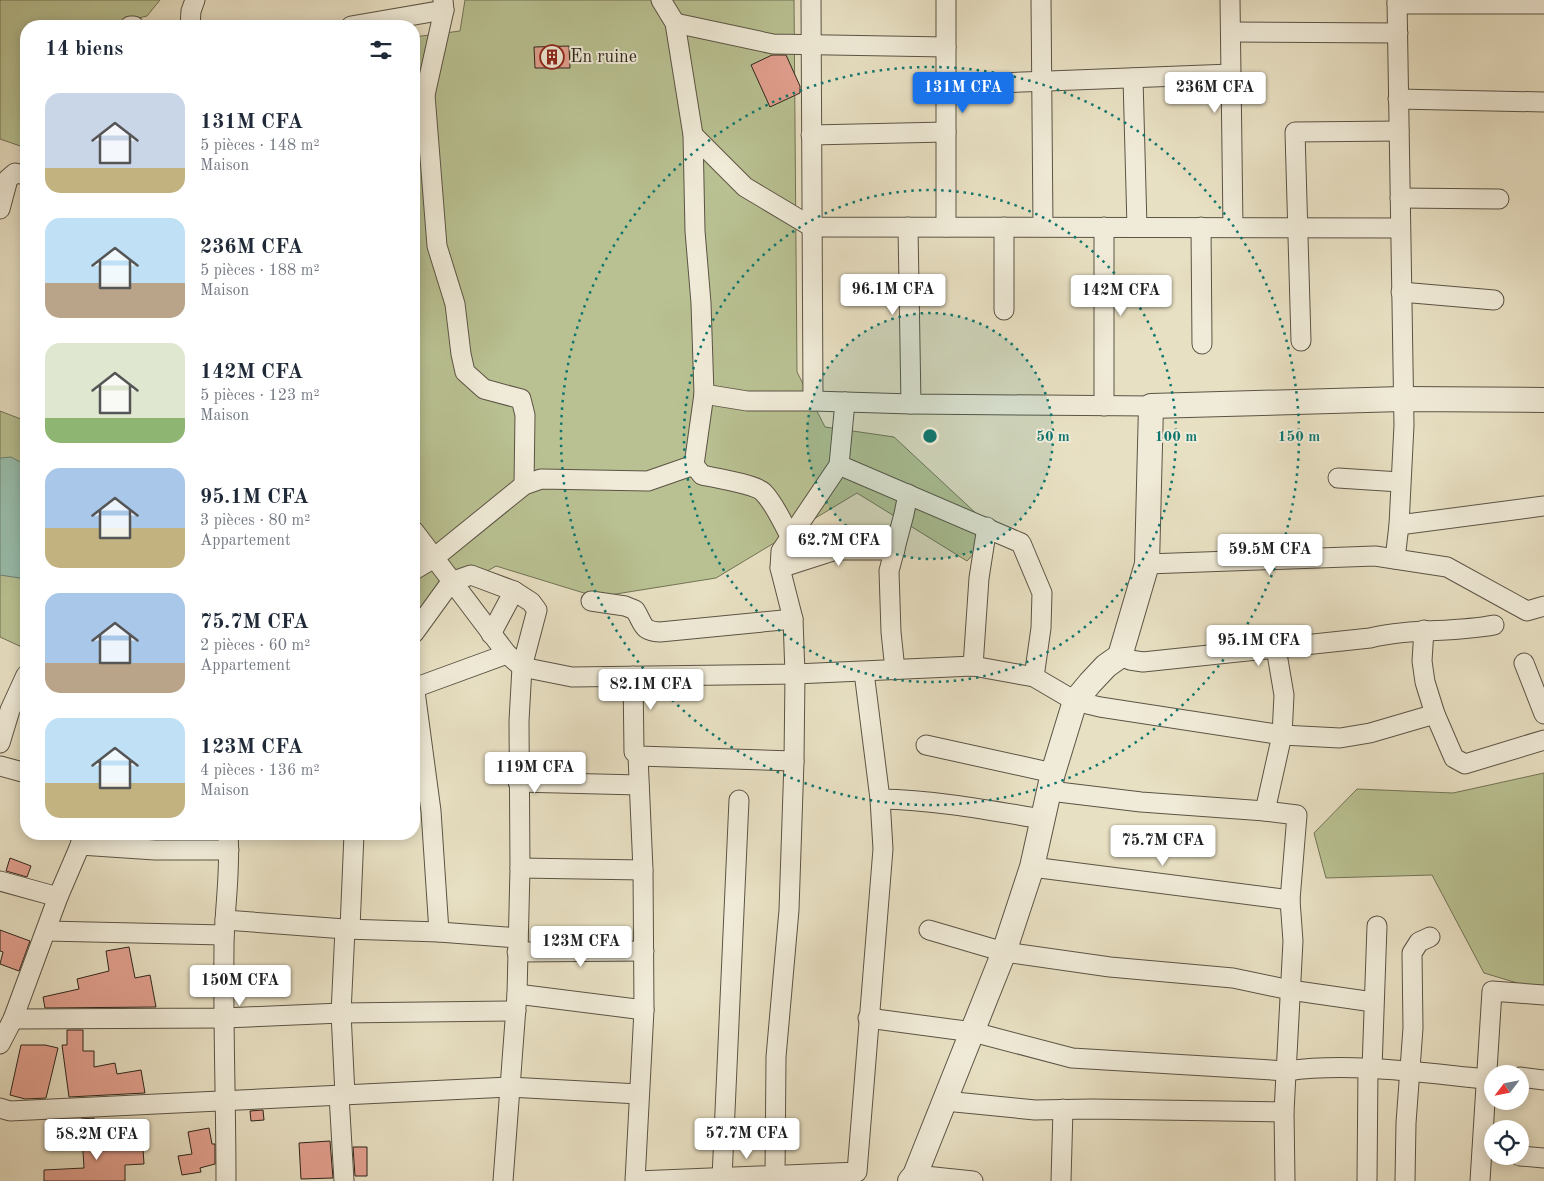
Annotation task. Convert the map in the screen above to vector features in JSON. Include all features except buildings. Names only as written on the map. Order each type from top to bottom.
[{"type":"street","points":[[190,20],[195,0]]},
{"type":"street","points":[[661,0],[675,23],[693,134],[695,231],[701,303],[704,394],[694,465],[702,475],[746,485],[762,491],[775,509],[790,536]]},
{"type":"street","points":[[811,0],[813,400]]},
{"type":"street","points":[[946,0],[946,227]]},
{"type":"street","points":[[1041,0],[1043,227]]},
{"type":"street","points":[[1230,0],[1233,227]]},
{"type":"street","points":[[1395,559],[1399,525],[1404,425],[1402,399],[1397,2],[1544,4]]},
{"type":"street","points":[[378,20],[444,5],[420,96]]},
{"type":"street","points":[[675,23],[773,44],[946,47]]},
{"type":"street","points":[[1231,32],[1398,33]]},
{"type":"street","points":[[946,85],[1231,74]]},
{"type":"street","points":[[1133,78],[1138,227]]},
{"type":"street","points":[[1398,99],[1544,102]]},
{"type":"street","points":[[420,108],[437,246],[455,304],[465,372],[484,389],[521,399],[525,415],[524,485]]},
{"type":"street","points":[[1301,341],[1295,132],[1399,131]]},
{"type":"street","points":[[812,135],[946,132]]},
{"type":"street","points":[[693,134],[744,187],[812,227],[1400,228]]},
{"type":"street","points":[[0,209],[9,178],[15,173],[20,174]]},
{"type":"street","points":[[1400,198],[1499,199]]},
{"type":"street","points":[[908,227],[911,404]]},
{"type":"street","points":[[1004,227],[1004,310]]},
{"type":"street","points":[[1201,227],[1202,344]]},
{"type":"street","points":[[1104,228],[1104,406]]},
{"type":"street","points":[[1401,292],[1494,300]]},
{"type":"street","points":[[704,394],[747,401],[813,400],[911,404],[1104,406],[1402,399],[1544,400]]},
{"type":"street","points":[[775,1176],[776,1057],[789,910],[795,674],[793,619],[780,568],[782,551],[790,536],[839,466],[845,402]]},
{"type":"street","points":[[974,1181],[913,1178],[1004,952],[1032,867],[1051,782],[1075,701],[1101,671],[1120,656],[1147,564],[1151,406]]},
{"type":"street","points":[[420,566],[434,558],[524,485],[541,478],[648,481],[694,465]]},
{"type":"street","points":[[839,466],[1021,543],[1042,593],[1041,628],[1034,677]]},
{"type":"street","points":[[1338,478],[1400,482]]},
{"type":"street","points":[[895,670],[891,632],[889,571],[908,494]]},
{"type":"street","points":[[1399,525],[1544,506]]},
{"type":"street","points":[[973,666],[980,578],[987,527]]},
{"type":"street","points":[[420,539],[507,654],[522,667],[572,677],[795,674],[973,666],[1034,677],[1075,701],[1100,708],[1282,735],[1340,738],[1359,736],[1435,714]]},
{"type":"street","points":[[780,568],[836,550],[895,550]]},
{"type":"street","points":[[1147,564],[1362,555],[1447,567],[1527,611],[1544,606]]},
{"type":"street","points":[[420,625],[451,582],[471,575],[514,591],[531,602],[536,610],[522,667],[519,721],[520,868],[516,1002],[503,1181]]},
{"type":"street","points":[[492,634],[514,591]]},
{"type":"street","points":[[591,601],[625,606],[635,610],[643,628],[648,632],[793,619]]},
{"type":"street","points":[[1120,656],[1143,662],[1370,638],[1403,631],[1471,629],[1494,625]]},
{"type":"street","points":[[1424,630],[1422,644],[1424,675],[1435,714],[1454,758],[1465,764],[1544,740]]},
{"type":"street","points":[[1265,811],[1282,735],[1284,695],[1276,648]]},
{"type":"street","points":[[420,685],[507,654]]},
{"type":"street","points":[[1524,664],[1544,714]]},
{"type":"street","points":[[634,676],[634,752],[638,756],[644,951],[644,1010],[636,1181],[775,1176],[818,1177],[857,1172],[883,849],[880,799],[864,672]]},
{"type":"street","points":[[0,744],[10,710],[20,688]]},
{"type":"street","points":[[420,731],[431,811],[439,932]]},
{"type":"street","points":[[926,745],[1051,782],[1141,802],[1265,811],[1297,816],[1290,900],[1294,942],[1284,1112],[1285,1180]]},
{"type":"street","points":[[638,756],[794,760]]},
{"type":"street","points":[[0,766],[20,771]]},
{"type":"street","points":[[518,782],[638,785]]},
{"type":"street","points":[[880,799],[973,808],[1042,819]]},
{"type":"street","points":[[722,1178],[739,800]]},
{"type":"street","points":[[0,1044],[13,1019],[58,897],[82,840],[155,850],[229,842],[225,928],[224,1018],[226,1181]]},
{"type":"street","points":[[344,1181],[341,1013],[354,840]]},
{"type":"street","points":[[1032,867],[1290,900]]},
{"type":"street","points":[[520,868],[643,870]]},
{"type":"street","points":[[0,881],[58,897]]},
{"type":"street","points":[[1367,1181],[1377,926]]},
{"type":"street","points":[[46,931],[348,928],[439,932],[518,945],[644,951]]},
{"type":"street","points":[[930,930],[1004,952],[1110,966],[1233,978],[1290,990],[1373,1002]]},
{"type":"street","points":[[1405,1181],[1413,1028],[1412,953],[1419,942],[1430,937]]},
{"type":"street","points":[[1489,1065],[1492,991],[1544,994]]},
{"type":"street","points":[[13,1019],[224,1018],[516,1002],[644,1010]]},
{"type":"street","points":[[868,1018],[973,1032],[1072,1058],[1287,1070],[1320,1067],[1484,1076]]},
{"type":"street","points":[[1529,1078],[1544,1080]]},
{"type":"street","points":[[0,1108],[10,1111],[509,1087],[639,1094]]},
{"type":"street","points":[[945,1101],[1035,1110],[1284,1112]]},
{"type":"street","points":[[1061,1181],[1063,1110]]},
{"type":"street","points":[[1529,1157],[1544,1158]]},
{"type":"street","points":[[1480,1181],[1485,1165]]},
{"type":"street","points":[[1276,1181],[1294,1181]]},
{"type":"shaded area","points":[[0,0],[160,0],[147,16],[130,20],[20,20],[20,146],[0,139]]},
{"type":"shaded area","points":[[465,0],[794,0],[797,372],[825,427],[894,437],[995,531],[967,561],[857,493],[716,578],[597,597],[496,566],[420,610],[420,36],[460,31]]},
{"type":"shaded area","points":[[0,411],[20,419],[20,646],[0,637]]},
{"type":"shaded area","points":[[11,457],[20,462],[20,578],[0,575],[0,458]]},
{"type":"shaded area","points":[[1544,773],[1544,991],[1484,973],[1432,875],[1326,878],[1314,833],[1357,789],[1453,793]]},
{"type":"place","name":"En ruine","points":[[552,57]]}]
